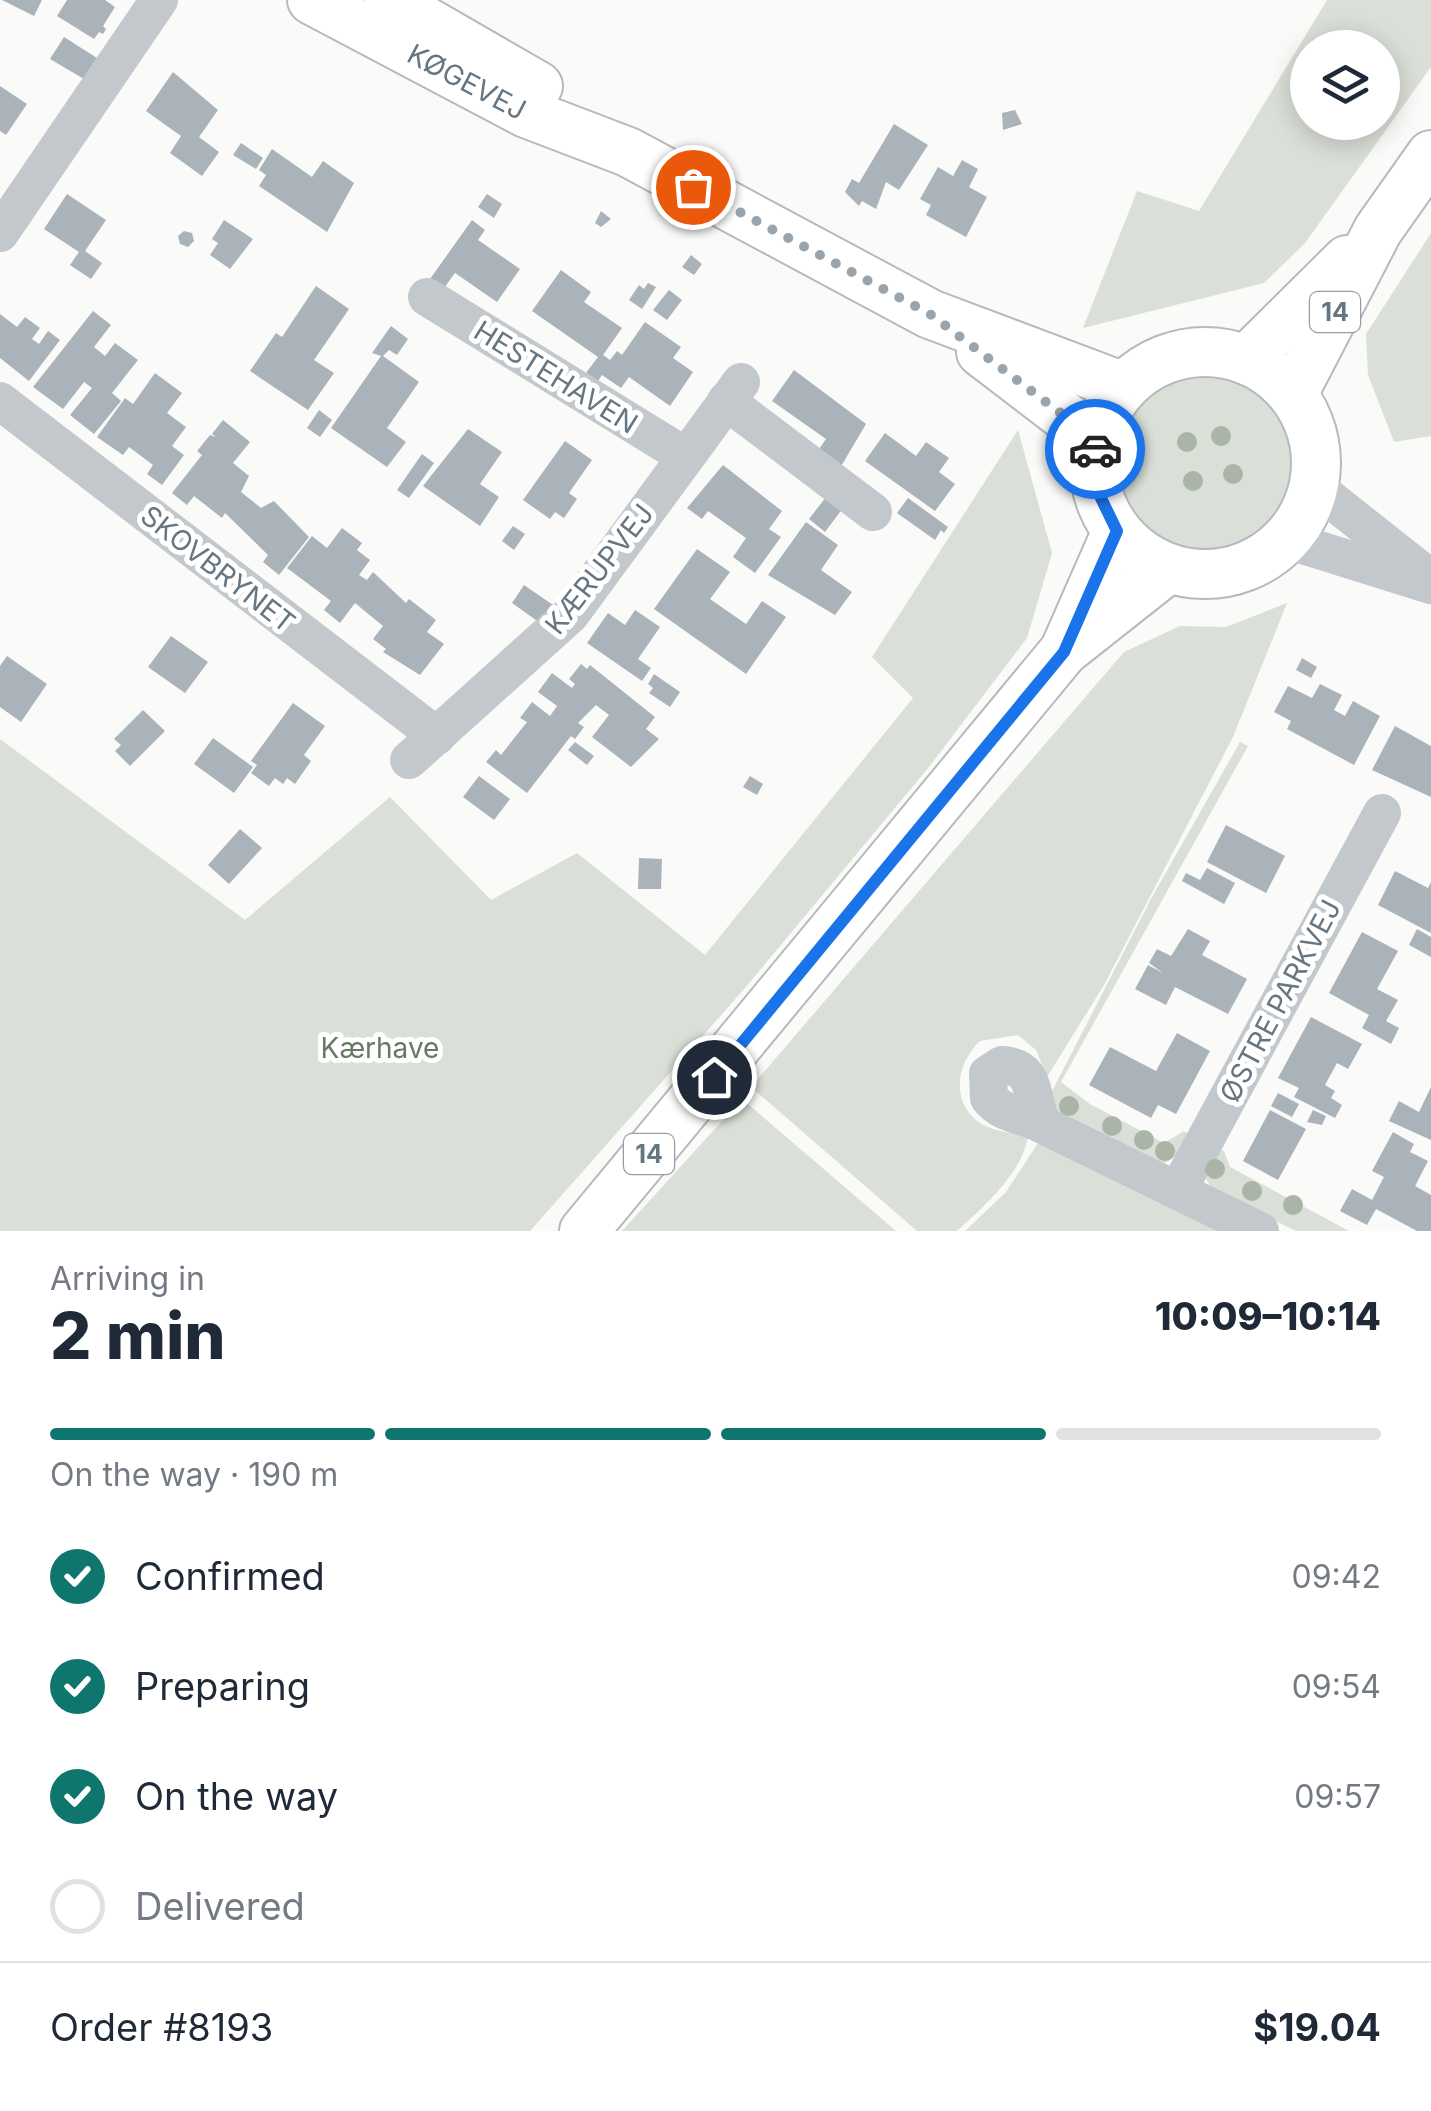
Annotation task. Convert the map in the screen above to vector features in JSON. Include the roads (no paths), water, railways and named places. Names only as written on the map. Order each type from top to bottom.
[{"type":"main road","name":"KØGEVEJ","points":[[312,0],[526,113],[628,152],[930,314],[1124,387]]},
{"type":"main road","name":"KØGEVEJ","points":[[390,0],[540,88],[628,152]]},
{"type":"main road","name":"14","points":[[1293,394],[1378,230],[1431,155]]},
{"type":"main road","name":"14","points":[[1246,360],[1378,230]]},
{"type":"main road","name":"KØGEVEJ","points":[[930,314],[1096,440]]},
{"type":"main road","points":[[1220,353],[1246,360],[1272,374],[1293,394],[1314,438],[1315,487],[1304,516],[1287,540],[1262,560],[1232,572],[1200,574],[1169,568],[1146,557],[1117,531],[1095,481],[1096,440],[1104,417],[1124,387],[1144,370],[1181,354],[1220,353]]},
{"type":"main road","name":"14","points":[[1064,652],[1117,531]]},
{"type":"main road","name":"14","points":[[584,1231],[1064,652],[1169,568]]},
{"type":"street","points":[[0,233],[159,0]]},
{"type":"street","name":"HESTEHAVEN","points":[[428,297],[684,456]]},
{"type":"street","name":"KÆRUPVEJ","points":[[423,748],[570,615],[733,391],[873,512]]},
{"type":"street","name":"SKOVBRYNET","points":[[0,401],[423,748]]},
{"type":"street","points":[[1315,487],[1431,582]]},
{"type":"street","points":[[1287,540],[1431,582]]},
{"type":"street","name":"ØSTRE PARKVEJ","points":[[1178,1190],[1382,813]]},
{"type":"street","points":[[1043,1125],[1260,1231]]},
{"type":"park label","name":"Kærhave","points":[[380,1048]]}]
